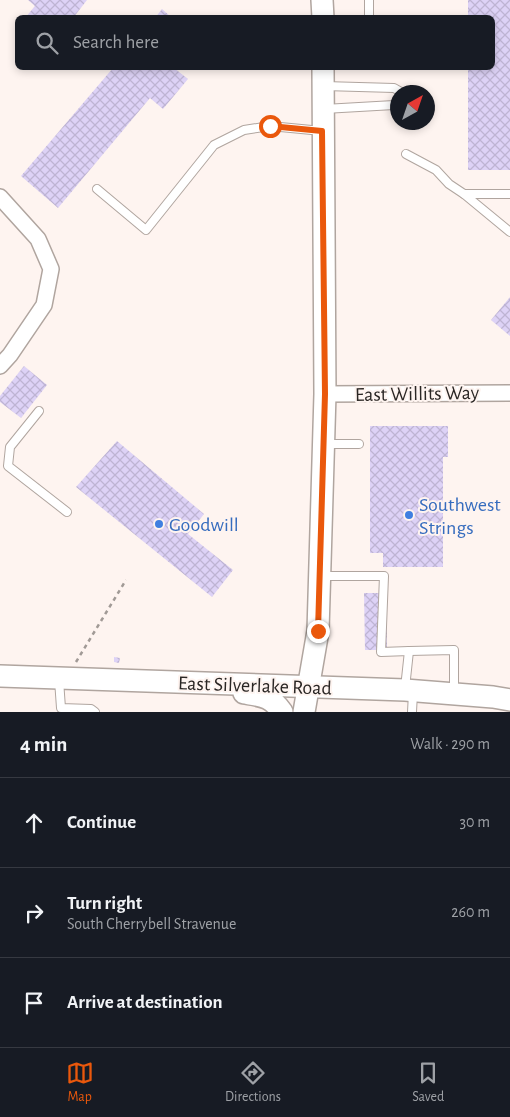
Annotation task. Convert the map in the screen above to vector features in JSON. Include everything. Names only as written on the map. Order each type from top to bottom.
[{"type":"street","points":[[322,0],[322,15]]},
{"type":"street","points":[[304,712],[310,687],[318,631],[320,576],[325,394],[322,77]]},
{"type":"street","points":[[0,198],[38,239],[51,269],[44,305],[0,366]]},
{"type":"street","name":"East Willits Way","points":[[325,394],[510,392]]},
{"type":"street","name":"East Silverlake Road","points":[[0,676],[409,690],[510,700]]},
{"type":"street","points":[[205,683],[266,697],[277,705],[282,712]]},
{"type":"street","points":[[292,712],[310,687]]},
{"type":"lane","points":[[369,0],[369,15]]},
{"type":"lane","points":[[322,77],[390,87]]},
{"type":"lane","points":[[322,109],[390,105]]},
{"type":"lane","points":[[97,189],[146,230],[214,144],[244,130],[270,126],[322,131]]},
{"type":"lane","points":[[406,154],[436,170],[449,184],[506,226],[510,232]]},
{"type":"lane","points":[[464,194],[510,194]]},
{"type":"lane","points":[[39,411],[10,447],[8,466],[67,512]]},
{"type":"lane","points":[[323,444],[359,444]]},
{"type":"lane","points":[[320,576],[384,576],[381,652],[454,650],[454,693]]},
{"type":"lane","points":[[409,651],[409,690],[412,712]]},
{"type":"lane","points":[[58,678],[61,708],[91,709],[95,712]]},
{"type":"path","points":[[76,662],[126,580]]},
{"type":"building","points":[[28,0],[87,0],[75,15],[28,15],[35,6]]},
{"type":"building","points":[[468,0],[510,0],[510,170],[468,170],[468,70],[495,70],[495,15],[468,15]]},
{"type":"building","points":[[162,9],[169,15],[157,15]]},
{"type":"building","points":[[111,70],[177,70],[188,79],[163,109],[150,98],[58,208],[21,176]]},
{"type":"building","points":[[510,297],[510,336],[491,320]]},
{"type":"building","points":[[24,366],[47,385],[21,418],[0,402],[0,396]]},
{"type":"building","points":[[370,426],[448,426],[448,457],[443,457],[443,567],[383,567],[383,553],[370,553]]},
{"type":"building","name":"Goodwill","points":[[117,441],[204,514],[188,534],[233,570],[212,597],[76,487]]},
{"type":"building","points":[[364,593],[387,593],[387,650],[365,650]]},
{"type":"building","points":[[114,657],[120,658],[119,663],[114,662]]},
{"type":"place","name":"Southwest Strings","points":[[409,515]]},
{"type":"place","name":"Goodwill","points":[[159,524]]},
{"type":"route","points":[[270,126],[322,131],[325,394],[318,631]]}]
